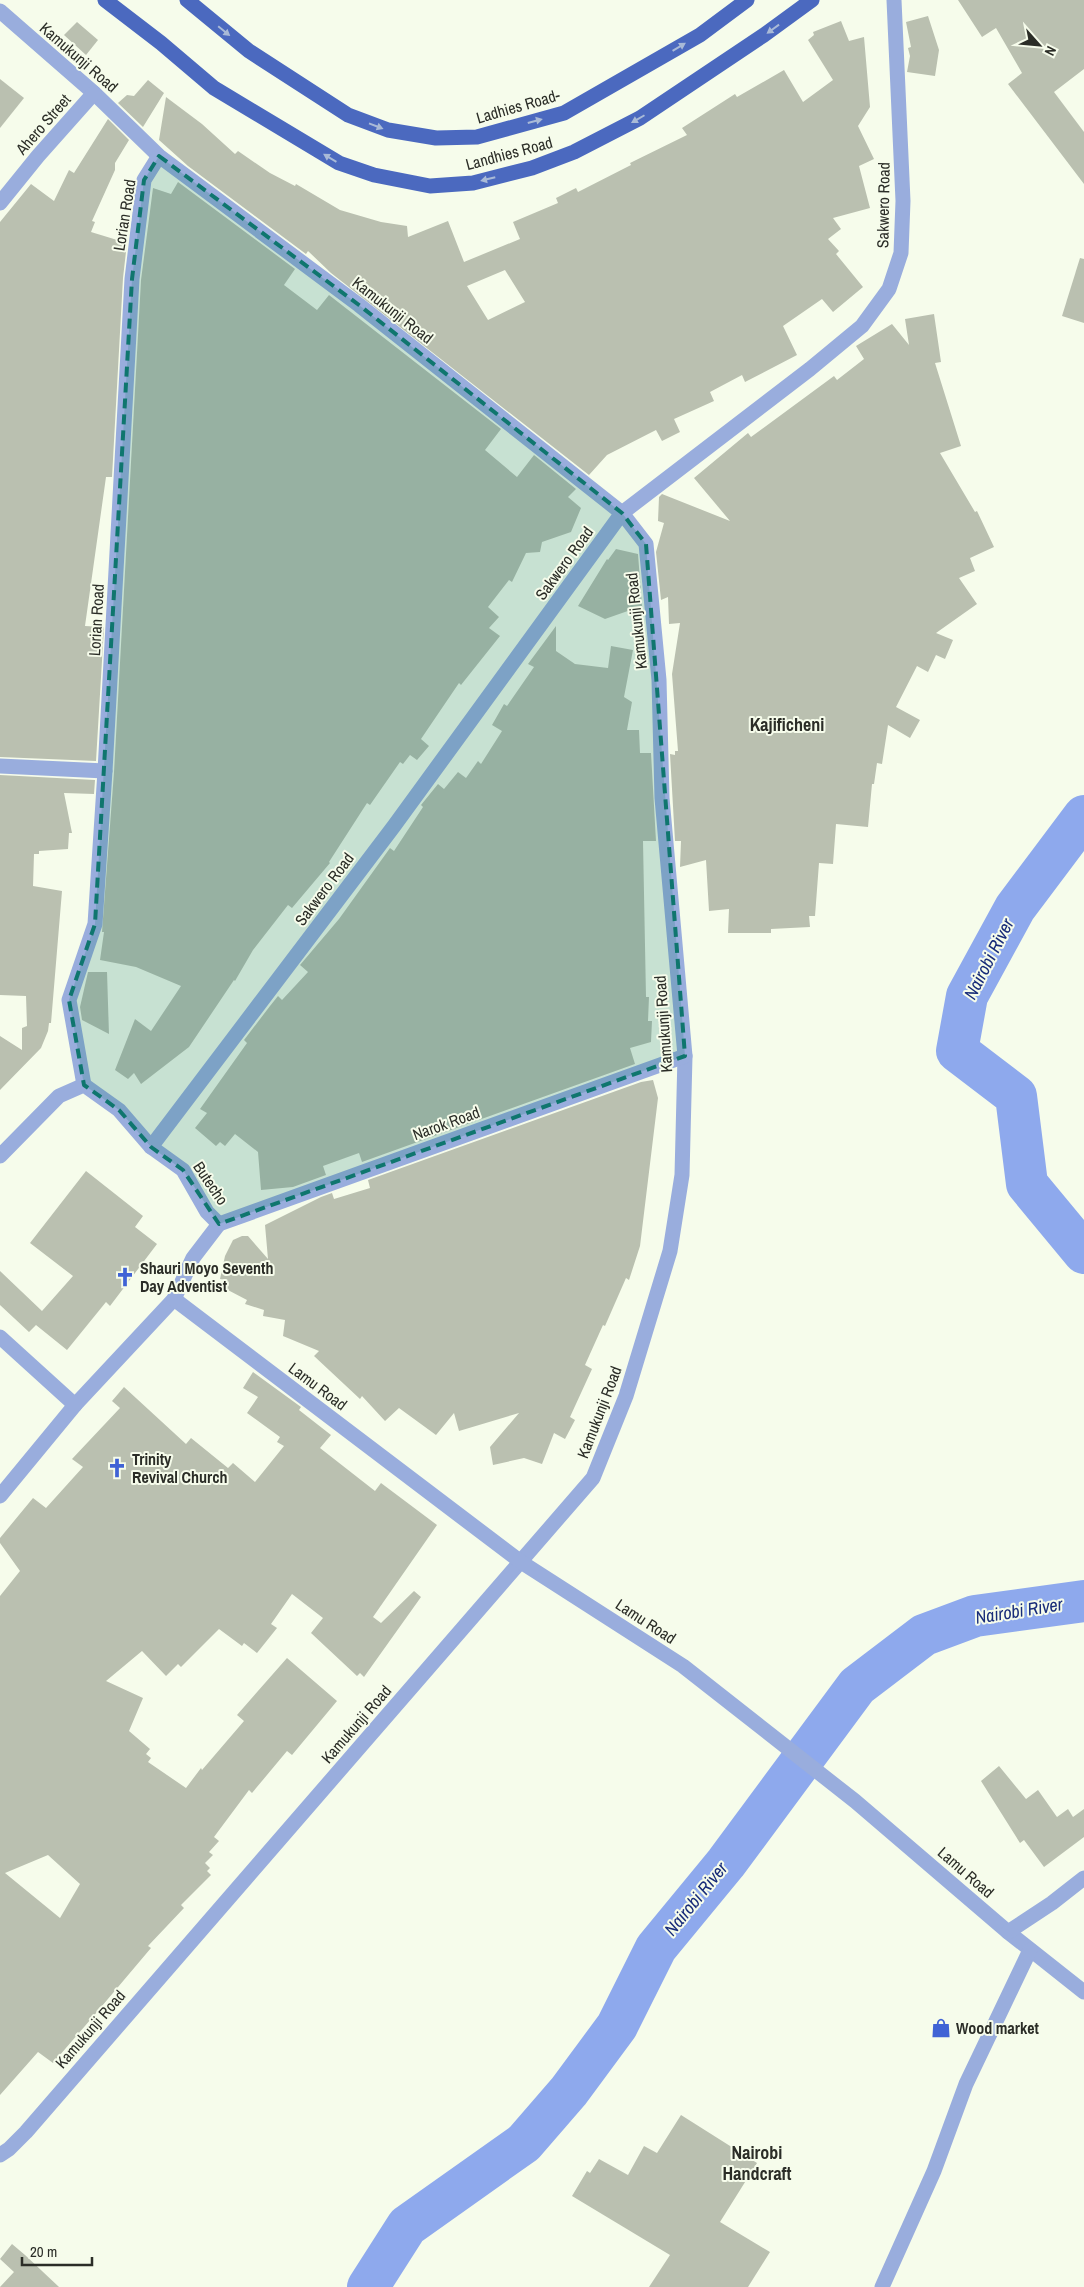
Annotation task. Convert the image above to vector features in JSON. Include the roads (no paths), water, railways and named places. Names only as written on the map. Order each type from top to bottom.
[{"type":"main road","name":"Landhies Road","points":[[105,0],[161,43],[214,88],[339,163],[374,175],[430,186],[473,183],[532,168],[574,152],[640,118],[764,35],[812,0]]},
{"type":"main road","name":"Ladhies Road-","points":[[187,0],[249,51],[348,114],[388,130],[436,138],[478,137],[564,113],[700,35],[747,0]]},
{"type":"street","name":"Sakwero Road","points":[[151,1147],[394,826],[622,513],[810,369],[862,326],[889,288],[901,254],[903,201],[894,0]]},
{"type":"street","name":"Kamukunji Road","points":[[0,11],[94,93],[159,156],[358,304],[622,513],[646,544],[659,680],[662,798],[685,1056],[682,1176],[670,1251],[626,1396],[593,1478],[35,2120],[9,2149],[0,2155]]},
{"type":"street","name":"Ahero Street","points":[[0,203],[38,156],[94,93]]},
{"type":"street","name":"Lorian Road","points":[[84,1085],[69,1000],[95,924],[132,279],[144,180],[159,156]]},
{"type":"street","points":[[0,766],[105,771]]},
{"type":"street","name":"Narok Road","points":[[219,1224],[685,1056]]},
{"type":"street","points":[[0,1156],[59,1096],[84,1085]]},
{"type":"street","name":"Butecho","points":[[0,1496],[75,1406],[174,1299],[193,1258],[219,1224],[207,1212],[183,1170],[151,1147],[118,1110],[84,1085]]},
{"type":"street","name":"Lamu Road","points":[[174,1299],[521,1562],[683,1666],[855,1800],[1008,1932],[1084,1992]]},
{"type":"street","points":[[0,1337],[75,1406]]},
{"type":"street","points":[[1008,1932],[1052,1903],[1084,1878]]},
{"type":"street","points":[[882,2287],[934,2171],[966,2084],[1030,1950]]},
{"type":"waterway","name":"Nairobi River","points":[[1084,816],[1015,908],[967,996],[957,1051],[1016,1096],[1027,1184],[1084,1253]]},
{"type":"waterway","name":"Nairobi River","points":[[368,2287],[407,2226],[524,2143],[569,2091],[617,2026],[656,1948],[726,1863],[857,1686],[924,1635],[975,1616],[1084,1601]]},
{"type":"place","name":"Shauri Moyo Seventh Day Adventist","points":[[125,1277]]},
{"type":"place","name":"Trinity Revival Church","points":[[117,1468]]},
{"type":"place","name":"Wood market","points":[[941,2028]]},
{"type":"district","name":"Kajificheni","points":[[787,725]]},
{"type":"district","name":"Nairobi Handcraft","points":[[757,2163]]}]
